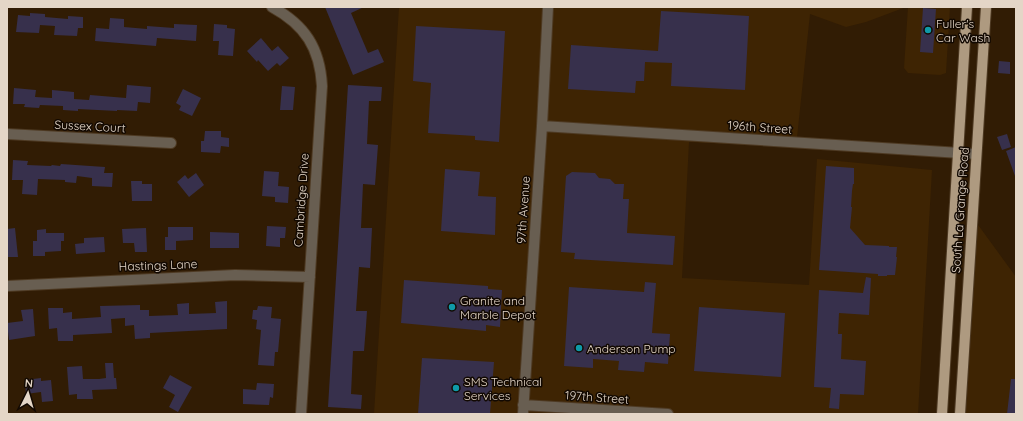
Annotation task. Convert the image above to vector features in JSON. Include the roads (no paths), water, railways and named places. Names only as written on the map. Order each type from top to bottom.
[{"type":"main road","name":"South La Grange Road","points":[[942,414],[967,7]]},
{"type":"main road","name":"South La Grange Road","points":[[960,414],[986,7]]},
{"type":"street","name":"Cambridge Drive","points":[[272,7],[292,19],[308,37],[316,52],[321,72],[322,86],[301,414]]},
{"type":"street","name":"97th Avenue","points":[[523,410],[542,126],[548,7]]},
{"type":"street","name":"196th Street","points":[[542,126],[976,154]]},
{"type":"street","name":"Sussex Court","points":[[7,134],[171,144]]},
{"type":"street","name":"Hastings Lane","points":[[7,286],[235,275],[310,277]]},
{"type":"street","name":"197th Street","points":[[523,410],[668,414]]},
{"type":"place","name":"Fuller's Car Wash","points":[[928,30]]},
{"type":"place","name":"Granite and Marble Depot","points":[[452,307]]},
{"type":"place","name":"Anderson Pump","points":[[579,348]]},
{"type":"place","name":"SMS Technical Services","points":[[456,388]]}]
